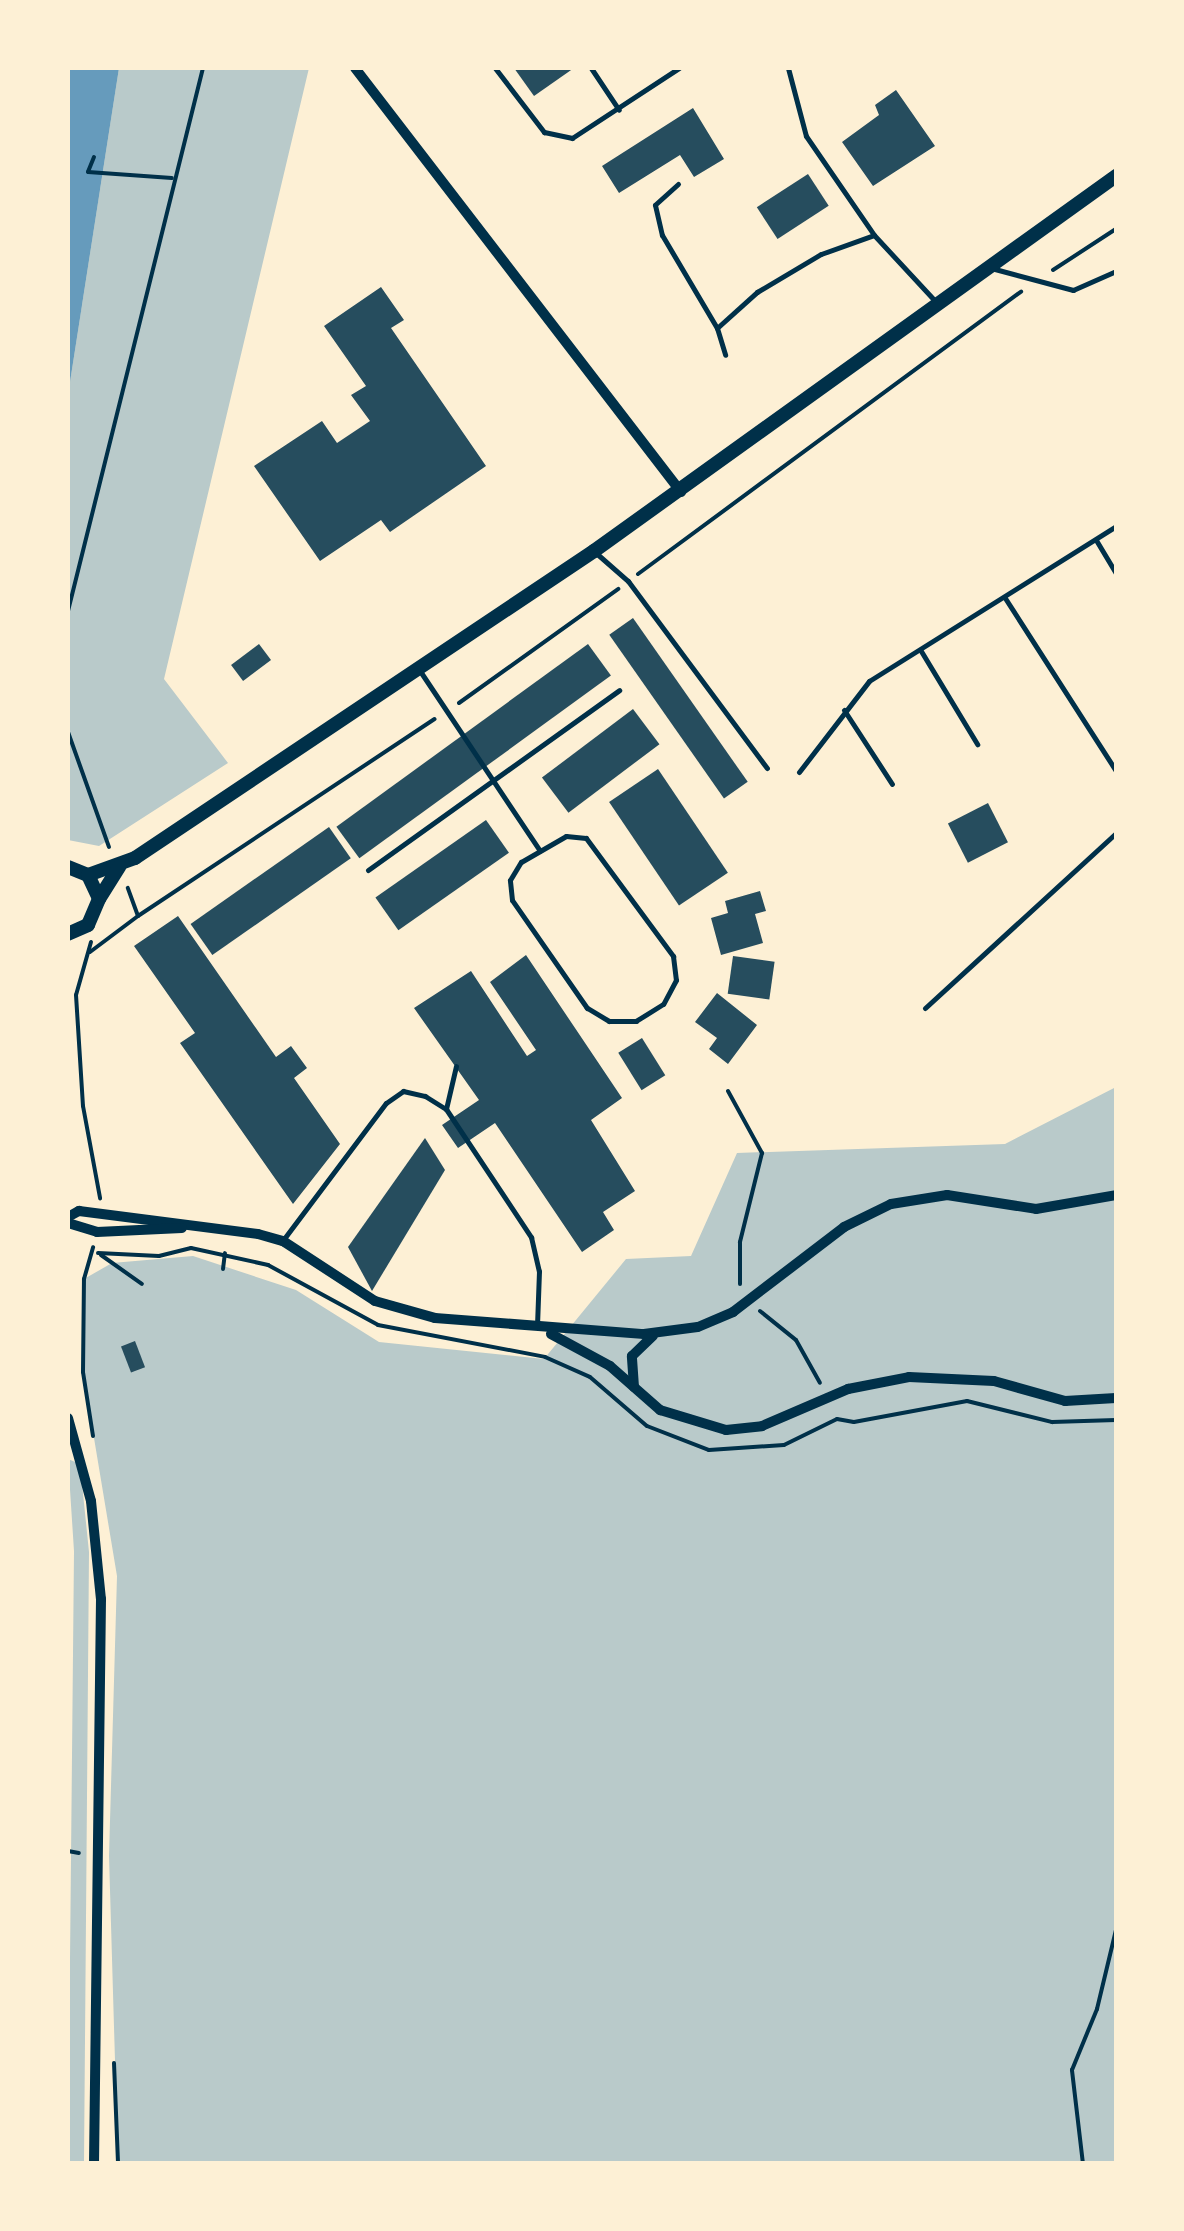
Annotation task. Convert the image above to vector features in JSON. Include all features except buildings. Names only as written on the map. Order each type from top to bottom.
[{"type":"street","points":[[354,68],[680,492]]},
{"type":"street","points":[[68,867],[88,875],[120,866],[680,492],[936,302],[1116,176]]},
{"type":"street","points":[[68,934],[88,926],[120,866]]},
{"type":"street","points":[[88,875],[99,899]]},
{"type":"street","points":[[193,1226],[97,1232],[68,1220],[79,1211],[234,1230],[282,1241],[358,1292],[400,1310],[541,1330],[664,1333],[698,1327],[748,1302],[844,1227],[902,1200],[947,1195],[1036,1209],[1116,1195]]},
{"type":"street","points":[[541,1330],[590,1353],[677,1420],[726,1430],[762,1426],[870,1383],[954,1376],[1065,1401],[1116,1398]]},
{"type":"street","points":[[636,1390],[630,1372],[634,1351],[664,1333]]},
{"type":"street","points":[[68,1418],[91,1501],[101,1599],[94,2164]]},
{"type":"lane","points":[[495,68],[544,132],[572,138],[678,68]]},
{"type":"lane","points":[[590,68],[619,110]]},
{"type":"lane","points":[[788,68],[806,136],[874,235],[936,302]]},
{"type":"lane","points":[[678,184],[655,205],[662,235],[718,328],[725,355]]},
{"type":"lane","points":[[718,328],[756,292],[821,254],[874,235]]},
{"type":"lane","points":[[987,267],[1073,290],[1116,272]]},
{"type":"lane","points":[[799,772],[869,681],[1116,526]]},
{"type":"lane","points":[[1096,540],[1116,573]]},
{"type":"lane","points":[[594,551],[628,582],[767,768]]},
{"type":"lane","points":[[1005,598],[1116,771]]},
{"type":"lane","points":[[921,651],[976,744]]},
{"type":"lane","points":[[417,666],[540,852]]},
{"type":"lane","points":[[368,870],[620,690]]},
{"type":"lane","points":[[844,710],[892,784]]},
{"type":"lane","points":[[925,1008],[1116,834]]},
{"type":"lane","points":[[566,836],[586,838],[673,956],[676,980],[663,1004],[636,1021],[609,1021],[587,1008],[512,900],[510,880],[521,862],[540,852],[566,836]]},
{"type":"lane","points":[[446,1109],[456,1066]]},
{"type":"lane","points":[[282,1241],[386,1102],[403,1091],[446,1109],[531,1238],[541,1300],[541,1330]]},
{"type":"path","points":[[68,611],[203,68]]},
{"type":"path","points":[[94,158],[88,172],[174,178]]},
{"type":"path","points":[[68,732],[97,805],[96,826],[120,866],[138,916],[90,952]]},
{"type":"path","points":[[728,1091],[762,1152],[740,1242],[740,1288],[748,1302],[796,1340],[837,1418]]},
{"type":"path","points":[[224,1270],[234,1230]]},
{"type":"path","points":[[97,1232],[98,1253]]},
{"type":"path","points":[[98,1253],[159,1256],[191,1248],[225,1254],[297,1277],[378,1325],[439,1340],[529,1350],[590,1377],[674,1441],[740,1451],[784,1445],[837,1418],[854,1422],[913,1406],[967,1400],[1052,1422],[1116,1420]]},
{"type":"path","points":[[98,1253],[142,1284]]},
{"type":"path","points":[[1083,2164],[1072,2070],[1097,2008],[1116,1930]]},
{"type":"shaded area","points":[[119,68],[309,68],[164,679],[228,763],[99,846],[68,840],[68,395]]},
{"type":"shaded area","points":[[1116,1087],[1116,2163],[118,2163],[109,1856],[117,1576],[83,1372],[84,1279],[112,1263],[193,1256],[296,1290],[379,1342],[544,1359],[626,1259],[691,1256],[737,1153],[1005,1144]]},
{"type":"shaded area","points":[[68,1459],[80,1464],[89,1552],[84,2163],[68,2164],[74,1551]]},
{"type":"water","points":[[68,68],[119,68],[68,395]]}]
